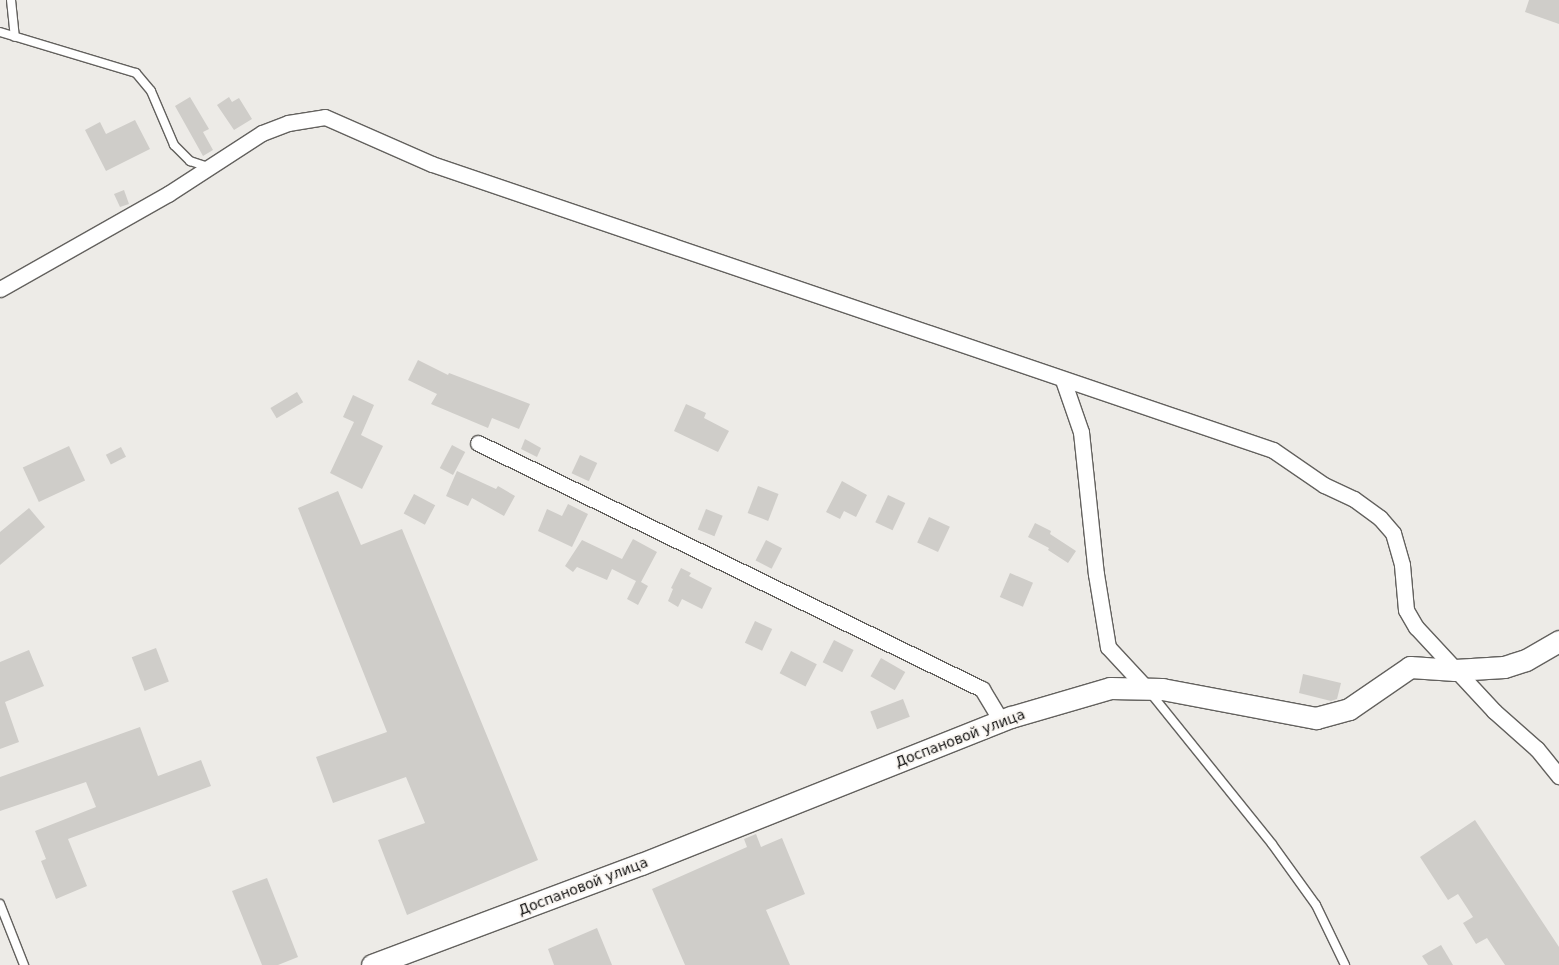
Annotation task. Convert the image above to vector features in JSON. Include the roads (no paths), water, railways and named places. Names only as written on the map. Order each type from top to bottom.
[{"type":"street","points":[[0,289],[168,194],[262,133],[288,123],[325,117],[432,164],[1273,450],[1324,484],[1342,491],[1373,513],[1393,533],[1398,546],[1406,610],[1416,627],[1494,711],[1537,749],[1559,776]]},
{"type":"street","points":[[1063,380],[1081,432],[1096,574],[1108,647],[1147,689]]},
{"type":"street","points":[[478,443],[982,689],[1001,720]]},
{"type":"street","name":"Доспановой улица","points":[[372,965],[660,857],[1001,720],[1110,688],[1162,689],[1316,718],[1349,709],[1410,667],[1455,670],[1504,667],[1526,660],[1559,641]]},
{"type":"lane","points":[[10,0],[15,37]]},
{"type":"lane","points":[[0,32],[136,73],[151,91],[174,145],[190,161],[209,167]]},
{"type":"lane","points":[[1147,689],[1272,844],[1316,905],[1345,965]]},
{"type":"lane","points":[[0,904],[24,965]]}]
